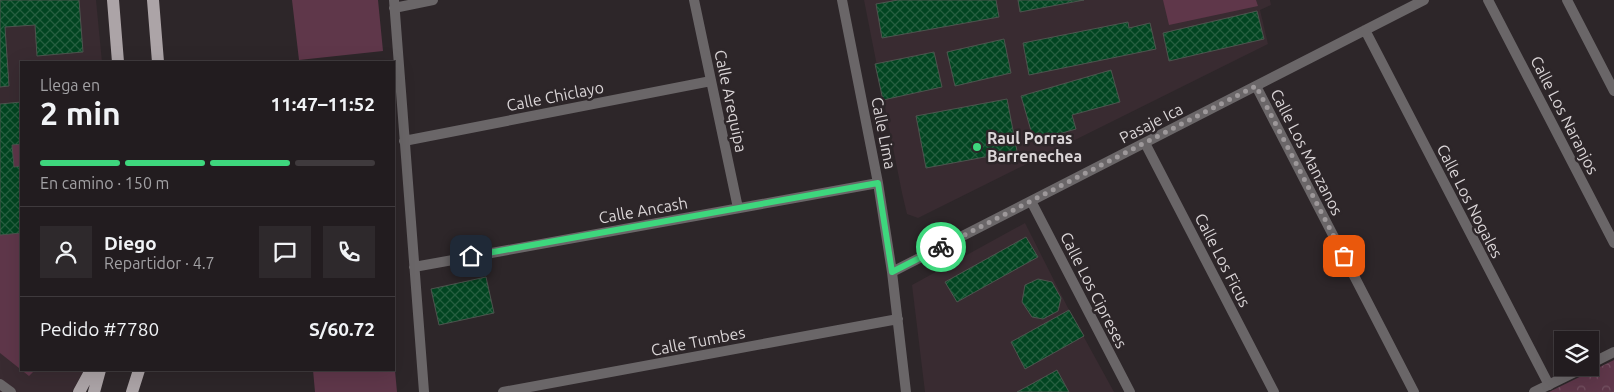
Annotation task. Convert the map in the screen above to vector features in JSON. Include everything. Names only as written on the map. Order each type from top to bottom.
[{"type":"main road","points":[[113,0],[118,61]]},
{"type":"main road","points":[[153,0],[158,61]]},
{"type":"main road","points":[[79,392],[90,371]]},
{"type":"main road","points":[[94,392],[100,371]]},
{"type":"main road","points":[[132,392],[139,371]]},
{"type":"street","points":[[424,392],[394,4],[433,0]]},
{"type":"street","name":"Calle Arequipa","points":[[694,0],[738,208]]},
{"type":"street","name":"Calle Lima","points":[[842,0],[878,183],[892,272],[906,392]]},
{"type":"street","name":"Pasaje Ica","points":[[892,272],[1424,0]]},
{"type":"street","name":"Calle Los Naranjos","points":[[1488,0],[1614,243]]},
{"type":"street","points":[[1567,0],[1610,72],[1614,91]]},
{"type":"street","name":"Calle Los Nogales","points":[[1365,30],[1549,385]]},
{"type":"street","name":"Calle Chiclayo","points":[[404,141],[711,81]]},
{"type":"street","name":"Calle Los Manzanos","points":[[1256,86],[1414,392]]},
{"type":"street","name":"Calle Los Ficus","points":[[1145,143],[1274,392]]},
{"type":"street","name":"Calle Ancash","points":[[414,267],[878,183]]},
{"type":"street","name":"Calle Los Cipreses","points":[[1031,201],[1130,392]]},
{"type":"street","name":"Calle Tumbes","points":[[502,392],[898,319]]},
{"type":"street","points":[[1599,360],[1614,352]]},
{"type":"street","points":[[1534,392],[1567,376]]},
{"type":"street","points":[[0,384],[11,392]]},
{"type":"shaded area","points":[[0,0],[96,0],[102,61],[20,61],[20,371],[83,371],[72,392],[0,392]]},
{"type":"shaded area","name":"Raul Porras Barrenechea","points":[[864,0],[1270,0],[1271,5],[1260,10],[1268,44],[918,218],[907,214]]},
{"type":"shaded area","points":[[1025,223],[1069,310],[1114,392],[925,392],[912,285]]},
{"type":"green space","points":[[292,0],[378,0],[383,51],[299,60]]},
{"type":"green space","points":[[1163,0],[1256,0],[1258,6],[1169,25]]},
{"type":"green space","points":[[20,144],[20,166],[14,167],[12,145]]},
{"type":"green space","points":[[20,233],[20,369],[0,353],[0,235]]},
{"type":"green space","points":[[1614,360],[1614,392],[1549,392],[1582,376],[1599,376],[1599,367]]},
{"type":"green space","points":[[395,370],[397,392],[315,392],[313,371]]},
{"type":"green space","points":[[22,371],[34,371],[29,376]]},
{"type":"building","points":[[0,0],[79,0],[83,52],[37,56],[35,25],[5,27],[9,86],[0,87]]},
{"type":"building","points":[[898,0],[996,0],[999,17],[882,38],[876,4]]},
{"type":"building","points":[[1018,0],[1084,0],[1020,12]]},
{"type":"building","points":[[1257,11],[1264,39],[1169,61],[1163,33]]},
{"type":"building","points":[[1128,22],[1129,28],[1150,23],[1156,49],[1029,75],[1023,43]]},
{"type":"building","points":[[1004,39],[1011,73],[955,86],[947,52]]},
{"type":"building","points":[[934,52],[942,87],[883,100],[875,64]]},
{"type":"building","points":[[1111,70],[1120,102],[1072,115],[1076,129],[1034,141],[1021,96]]},
{"type":"building","points":[[1007,99],[1017,151],[926,168],[916,116]]},
{"type":"building","points":[[20,102],[20,144],[12,145],[14,167],[20,166],[20,233],[0,235],[0,104]]},
{"type":"building","points":[[1026,237],[1038,257],[957,302],[945,282]]},
{"type":"building","points":[[486,277],[494,313],[439,325],[431,289]]},
{"type":"building","points":[[1038,279],[1052,282],[1061,298],[1058,311],[1043,319],[1032,317],[1022,302],[1025,285]]},
{"type":"building","points":[[1069,310],[1084,336],[1025,369],[1011,342]]},
{"type":"building","points":[[1057,370],[1069,392],[1017,392]]},
{"type":"way so far","points":[[941,247],[1256,86],[1344,256]]},
{"type":"place","name":"Raul Porras Barrenechea","points":[[977,147]]},
{"type":"route","points":[[471,256],[878,183],[892,272],[941,247]]}]
